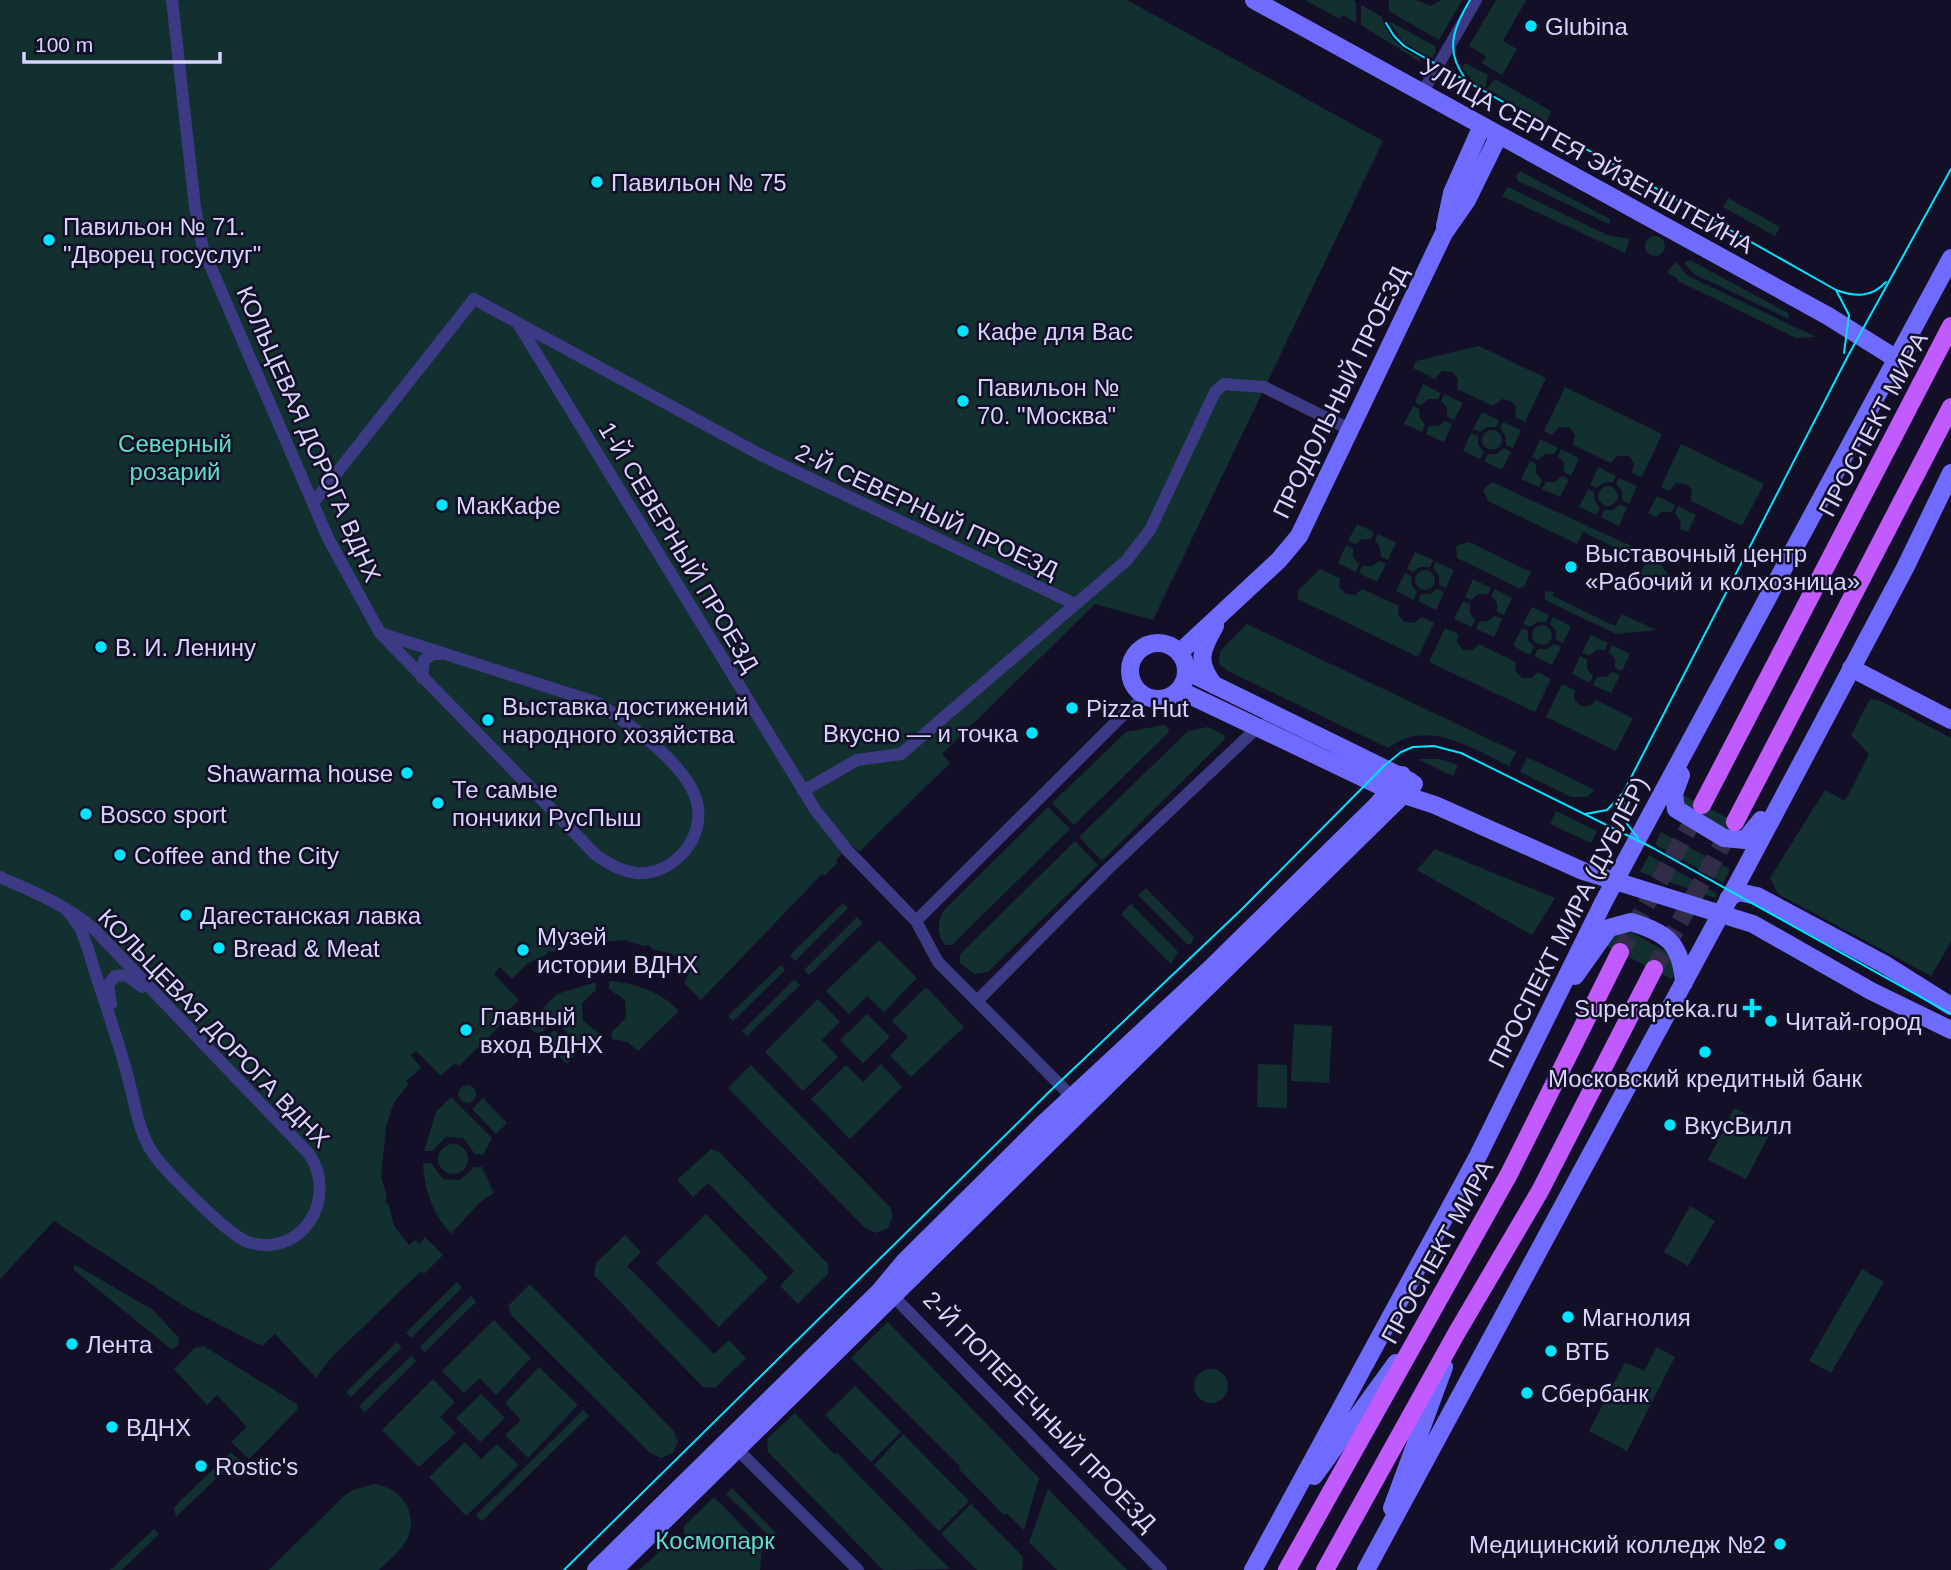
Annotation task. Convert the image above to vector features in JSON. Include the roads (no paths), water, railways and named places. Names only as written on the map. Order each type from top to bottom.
[{"type":"main road","name":"УЛИЦА СЕРГЕЯ ЭЙЗЕНШТЕЙНА","points":[[1254,0],[1481,128],[1828,316],[1895,358]]},
{"type":"main road","name":"ПРОДОЛЬНЫЙ ПРОЕЗД","points":[[1444,233],[1452,193],[1481,128]]},
{"type":"main road","name":"ПРОДОЛЬНЫЙ ПРОЕЗД","points":[[1179,653],[1279,560],[1299,536],[1444,233],[1467,200],[1498,136]]},
{"type":"main road","name":"ПРОСПЕКТ МИРА (ДУБЛЁР)","points":[[1253,1570],[1345,1395],[1478,1156],[1615,881],[1951,258]]},
{"type":"main road","name":"ПРОСПЕКТ МИРА (ДУБЛЁР)","points":[[1930,298],[1951,273]]},
{"type":"main road","name":"ПРОСПЕКТ МИРА","points":[[1702,805],[1951,326]]},
{"type":"main road","points":[[1735,822],[1951,407]]},
{"type":"main road","points":[[1370,1563],[1684,983],[1718,906],[1744,871],[1951,473]]},
{"type":"main road","points":[[1214,685],[1203,670],[1200,655],[1225,608]]},
{"type":"main road","points":[[1158,643],[1179,653],[1185,671],[1179,690],[1161,699],[1146,697],[1131,679],[1131,663],[1141,648],[1158,643]]},
{"type":"main road","points":[[1851,668],[1951,720]]},
{"type":"main road","points":[[1185,671],[1331,741],[1435,805],[1583,871],[1718,906],[1871,991],[1949,1025]]},
{"type":"main road","points":[[1179,690],[1258,727],[1402,786]]},
{"type":"main road","points":[[1691,738],[1674,794],[1676,809],[1724,838],[1738,841],[1751,836],[1787,788]]},
{"type":"main road","points":[[614,1570],[733,1445],[1233,947],[1402,786]]},
{"type":"main road","points":[[1744,871],[1747,887],[1765,901]]},
{"type":"main road","points":[[1718,906],[1738,892],[1746,892],[1884,964],[1951,1006]]},
{"type":"main road","points":[[1559,995],[1591,957],[1605,932],[1613,925],[1625,922],[1637,924],[1675,946],[1682,958],[1684,983]]},
{"type":"main road","name":"ПРОСПЕКТ МИРА","points":[[1287,1570],[1509,1174],[1620,952]]},
{"type":"main road","points":[[1325,1570],[1456,1334],[1541,1191],[1654,970]]},
{"type":"main road","points":[[1279,1524],[1427,1320]]},
{"type":"main road","points":[[1370,1563],[1456,1334]]},
{"type":"main road","points":[[596,1570],[733,1445]]},
{"type":"street","name":"КОЛЬЦЕВАЯ ДОРОГА ВДНХ","points":[[172,0],[201,239],[328,538],[380,633],[589,848],[617,869],[638,873],[660,870],[678,859],[693,841],[699,823],[699,811],[691,785],[626,722],[598,703],[380,633]]},
{"type":"street","points":[[1422,93],[1476,0]]},
{"type":"street","name":"2-Й СЕВЕРНЫЙ ПРОЕЗД","points":[[313,503],[474,299],[763,456],[1073,603]]},
{"type":"street","name":"1-Й СЕВЕРНЫЙ ПРОЕЗД","points":[[519,325],[803,791],[848,851],[916,920],[936,959],[1078,1103]]},
{"type":"street","points":[[803,791],[857,760],[901,754],[1073,603],[1126,561],[1150,530],[1215,392],[1224,384],[1264,387],[1351,430]]},
{"type":"street","points":[[422,678],[424,660],[433,654],[445,654]]},
{"type":"street","points":[[916,920],[1116,722],[1146,697]]},
{"type":"street","points":[[977,1001],[1107,870],[1258,727],[1272,724],[1301,737],[1331,741]]},
{"type":"street","name":"КОЛЬЦЕВАЯ ДОРОГА ВДНХ","points":[[0,877],[66,909],[94,930],[302,1146],[315,1163],[321,1185],[318,1207],[309,1224],[295,1237],[267,1244],[238,1238],[157,1158],[146,1140],[118,1041],[111,1029],[84,937],[66,909]]},
{"type":"street","points":[[118,1041],[118,1028],[108,990],[115,976],[132,978],[166,1007]]},
{"type":"street","name":"2-Й ПОПЕРЕЧНЫЙ ПРОЕЗД","points":[[887,1294],[1161,1570]]},
{"type":"street","points":[[733,1445],[858,1570]]},
{"type":"street","points":[[1244,1570],[1262,1553]]},
{"type":"tunnel","points":[[1620,952],[1700,808]]},
{"type":"tunnel","points":[[1654,969],[1733,825]]},
{"type":"tram line","points":[[1465,78],[1453,48],[1456,29],[1470,0]]},
{"type":"tram line","points":[[1386,23],[1404,46],[1836,290],[1862,295],[1875,291],[1886,282]]},
{"type":"tram line","points":[[1585,814],[1607,810],[1623,793],[1849,354],[1951,169]]},
{"type":"tram line","points":[[1836,290],[1849,315],[1844,353]]},
{"type":"tram line","points":[[564,1570],[1048,1093],[1242,909],[1384,766],[1401,752],[1413,747],[1434,746],[1461,753],[1653,848],[1951,1014]]},
{"type":"tram line","points":[[1623,793],[1627,824],[1638,838]]},
{"type":"place","name":"Glubina","points":[[1531,26]]},
{"type":"place","name":"Павильон № 75","points":[[597,182]]},
{"type":"place","name":"Павильон № 71. \"Дворец госуслуг\"","points":[[49,240]]},
{"type":"place","name":"Кафе для Вас","points":[[963,331]]},
{"type":"place","name":"Павильон № 70. \"Москва\"","points":[[963,401]]},
{"type":"place","name":"МакКафе","points":[[442,505]]},
{"type":"place","name":"Выставочный центр «Рабочий и колхозница»","points":[[1571,567]]},
{"type":"place","name":"В. И. Ленину","points":[[101,647]]},
{"type":"place","name":"Pizza Hut","points":[[1072,708]]},
{"type":"place","name":"Выставка достижений народного хозяйства","points":[[488,720]]},
{"type":"place","name":"Вкусно — и точка","points":[[1032,733]]},
{"type":"place","name":"Shawarma house","points":[[407,773]]},
{"type":"place","name":"Те самые пончики РусПыш","points":[[438,803]]},
{"type":"place","name":"Bosco sport","points":[[86,814]]},
{"type":"place","name":"Coffee and the City","points":[[120,855]]},
{"type":"place","name":"Дагестанская лавка","points":[[186,915]]},
{"type":"place","name":"Bread & Meat","points":[[219,948]]},
{"type":"place","name":"Музей истории ВДНХ","points":[[523,950]]},
{"type":"place","name":"Superapteka.ru","points":[[1752,1008]]},
{"type":"place","name":"Читай-город","points":[[1771,1021]]},
{"type":"place","name":"Главный вход ВДНХ","points":[[466,1030]]},
{"type":"place","name":"Московский кредитный банк","points":[[1705,1052]]},
{"type":"place","name":"ВкусВилл","points":[[1670,1125]]},
{"type":"place","name":"Магнолия","points":[[1568,1317]]},
{"type":"place","name":"Лента","points":[[72,1344]]},
{"type":"place","name":"ВТБ","points":[[1551,1351]]},
{"type":"place","name":"Сбербанк","points":[[1527,1393]]},
{"type":"place","name":"ВДНХ","points":[[112,1427]]},
{"type":"place","name":"Rostic's","points":[[201,1466]]},
{"type":"place","name":"Медицинский колледж №2","points":[[1780,1544]]},
{"type":"park label","name":"Северный розарий","points":[[175,457]]},
{"type":"park label","name":"Космопарк","points":[[715,1540]]}]
